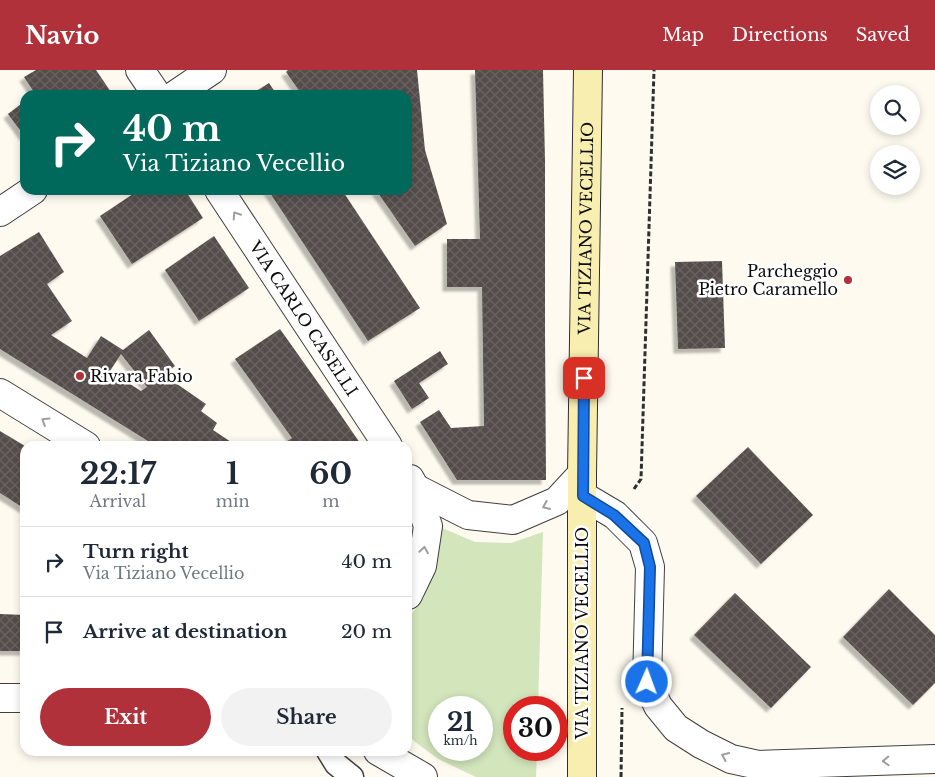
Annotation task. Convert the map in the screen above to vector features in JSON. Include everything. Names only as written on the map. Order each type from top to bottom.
[{"type":"main road","name":"VIA TIZIANO VECELLIO","points":[[582,777],[588,70]]},
{"type":"street","points":[[140,70],[154,90]]},
{"type":"street","points":[[183,90],[212,70]]},
{"type":"street","points":[[0,212],[26,195]]},
{"type":"street","name":"VIA CARLO CASELLI","points":[[222,195],[385,441]]},
{"type":"street","points":[[0,393],[78,441]]},
{"type":"street","points":[[412,483],[468,515],[513,520],[557,501],[583,485],[644,543],[650,567],[647,682],[658,706],[676,728],[701,744],[731,759],[758,765],[935,759]]},
{"type":"street","points":[[412,485],[428,526],[422,566],[412,587]]},
{"type":"street","points":[[0,698],[20,698]]},
{"type":"street","points":[[331,756],[336,764],[352,777]]},
{"type":"street","points":[[387,756],[420,775]]},
{"type":"street","points":[[402,756],[420,775]]},
{"type":"path","points":[[614,515],[641,479],[654,70]]},
{"type":"path","points":[[621,777],[622,699]]},
{"type":"green space","points":[[442,528],[475,542],[511,543],[543,532],[538,696],[503,696],[503,761],[537,761],[536,777],[476,777],[442,761],[493,761],[493,696],[428,696],[428,752],[412,739],[412,614],[424,597],[436,567],[438,532]]},
{"type":"building","points":[[36,70],[96,70],[110,90],[33,90],[24,77]]},
{"type":"building","points":[[288,70],[417,70],[425,150],[447,224],[415,246],[379,195],[412,195],[412,90],[299,90],[286,72]]},
{"type":"building","points":[[475,70],[543,70],[546,480],[457,480],[420,422],[439,410],[451,428],[484,426],[482,287],[447,287],[447,239],[480,239]]},
{"type":"building","points":[[269,83],[274,90],[258,90]]},
{"type":"building","points":[[20,105],[20,130],[8,114]]},
{"type":"building","points":[[132,195],[188,195],[203,218],[132,264],[100,216]]},
{"type":"building","points":[[271,195],[345,195],[420,308],[368,341]]},
{"type":"building","points":[[39,232],[64,272],[47,284],[72,321],[51,335],[87,358],[101,336],[123,350],[149,330],[175,366],[164,375],[206,404],[201,411],[217,423],[213,430],[230,441],[148,441],[0,349],[0,256]],"holes":[[[121,354],[147,387],[141,391],[110,371]]]},
{"type":"building","points":[[214,236],[249,288],[199,321],[165,270]]},
{"type":"building","points":[[722,261],[725,348],[678,349],[675,262]]},
{"type":"building","points":[[280,329],[359,441],[288,441],[292,438],[235,359]]},
{"type":"building","points":[[440,351],[448,364],[419,383],[429,398],[412,409],[394,381]]},
{"type":"building","points":[[0,431],[20,443],[20,506],[0,493]]},
{"type":"building","points":[[748,447],[813,515],[761,564],[696,496]]},
{"type":"building","points":[[889,589],[935,635],[935,683],[913,705],[843,637]]},
{"type":"building","points":[[735,593],[811,667],[771,708],[694,635]]},
{"type":"building","points":[[0,614],[20,615],[20,651],[0,651]]},
{"type":"place","name":"Parcheggio Pietro Caramello","points":[[848,280]]},
{"type":"place","name":"Rivara Fabio","points":[[80,376]]},
{"type":"route","points":[[584,378],[583,496],[614,515],[644,543],[650,567],[647,682]]}]
